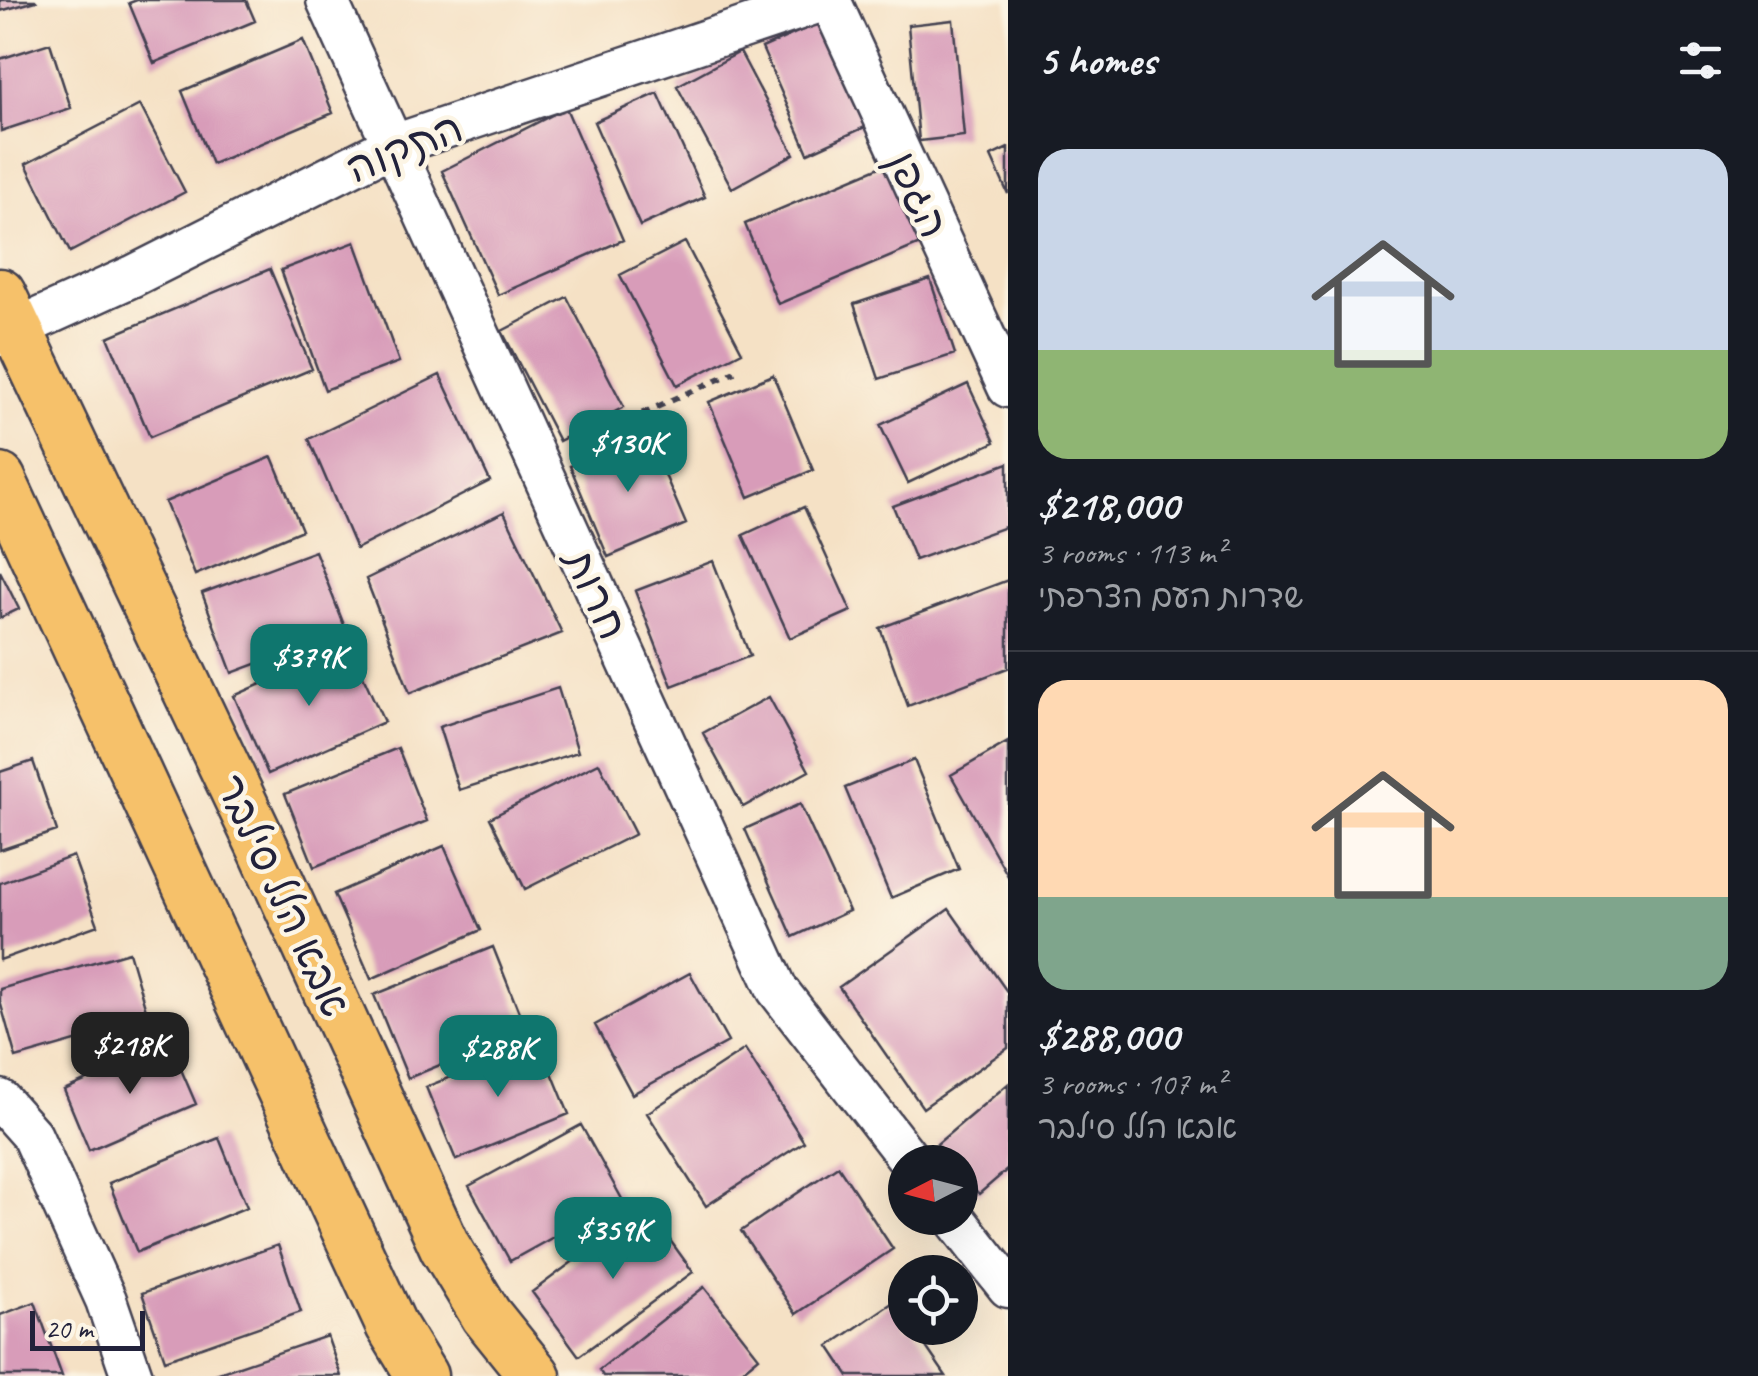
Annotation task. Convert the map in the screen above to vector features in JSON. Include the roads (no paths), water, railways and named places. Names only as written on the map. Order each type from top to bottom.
[{"type":"main road","name":"אבא הלל סילבר","points":[[5,320],[264,850],[445,1247],[486,1315],[535,1376]]},
{"type":"main road","name":"אבא הלל סילבר","points":[[0,479],[391,1324],[422,1376]]},
{"type":"street","name":"חרות","points":[[326,0],[777,989],[899,1145]]},
{"type":"street","name":"התקוה","points":[[5,320],[132,276],[391,146],[828,0]]},
{"type":"street","name":"הגפן","points":[[828,0],[1008,387]]},
{"type":"street","points":[[0,1100],[16,1143],[106,1300],[132,1376]]},
{"type":"street","points":[[967,1235],[1008,1288]]}]
